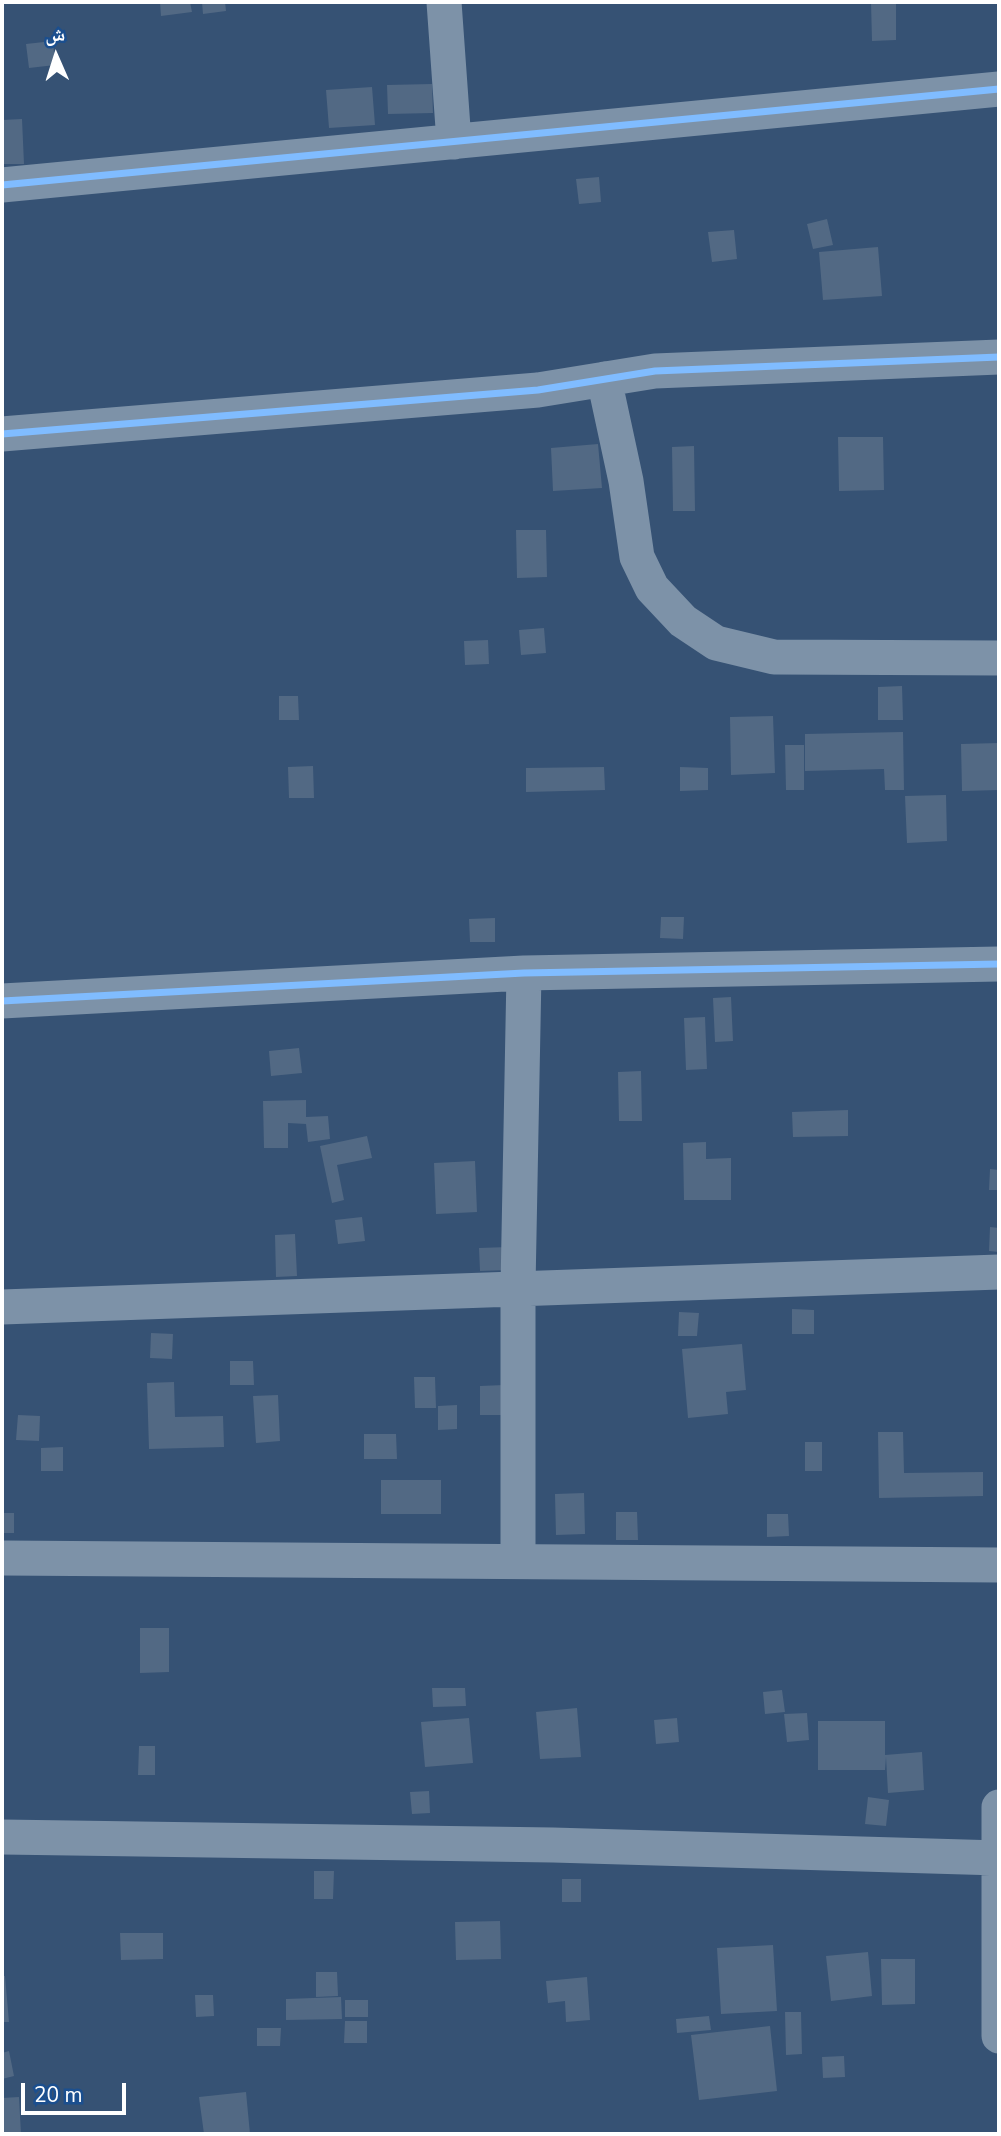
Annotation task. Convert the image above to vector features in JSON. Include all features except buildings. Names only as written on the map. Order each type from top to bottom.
[{"type":"street","points":[[444,2],[454,142]]},
{"type":"street","points":[[2,185],[999,89]]},
{"type":"street","points":[[2,434],[538,390],[655,371],[999,357]]},
{"type":"street","points":[[604,379],[626,481],[637,557],[652,589],[683,621],[716,643],[774,657],[999,658]]},
{"type":"street","points":[[2,1001],[524,973],[999,964]]},
{"type":"street","points":[[518,1560],[518,1287],[524,973]]},
{"type":"street","points":[[2,1307],[999,1272]]},
{"type":"street","points":[[2,1558],[999,1565]]},
{"type":"street","points":[[999,1807],[999,2036]]},
{"type":"street","points":[[2,1838],[553,1845],[999,1858]]},
{"type":"cycle path","points":[[2,185],[999,89]]},
{"type":"cycle path","points":[[2,434],[538,390],[655,371],[999,357]]},
{"type":"cycle path","points":[[2,1001],[524,973],[999,964]]}]
